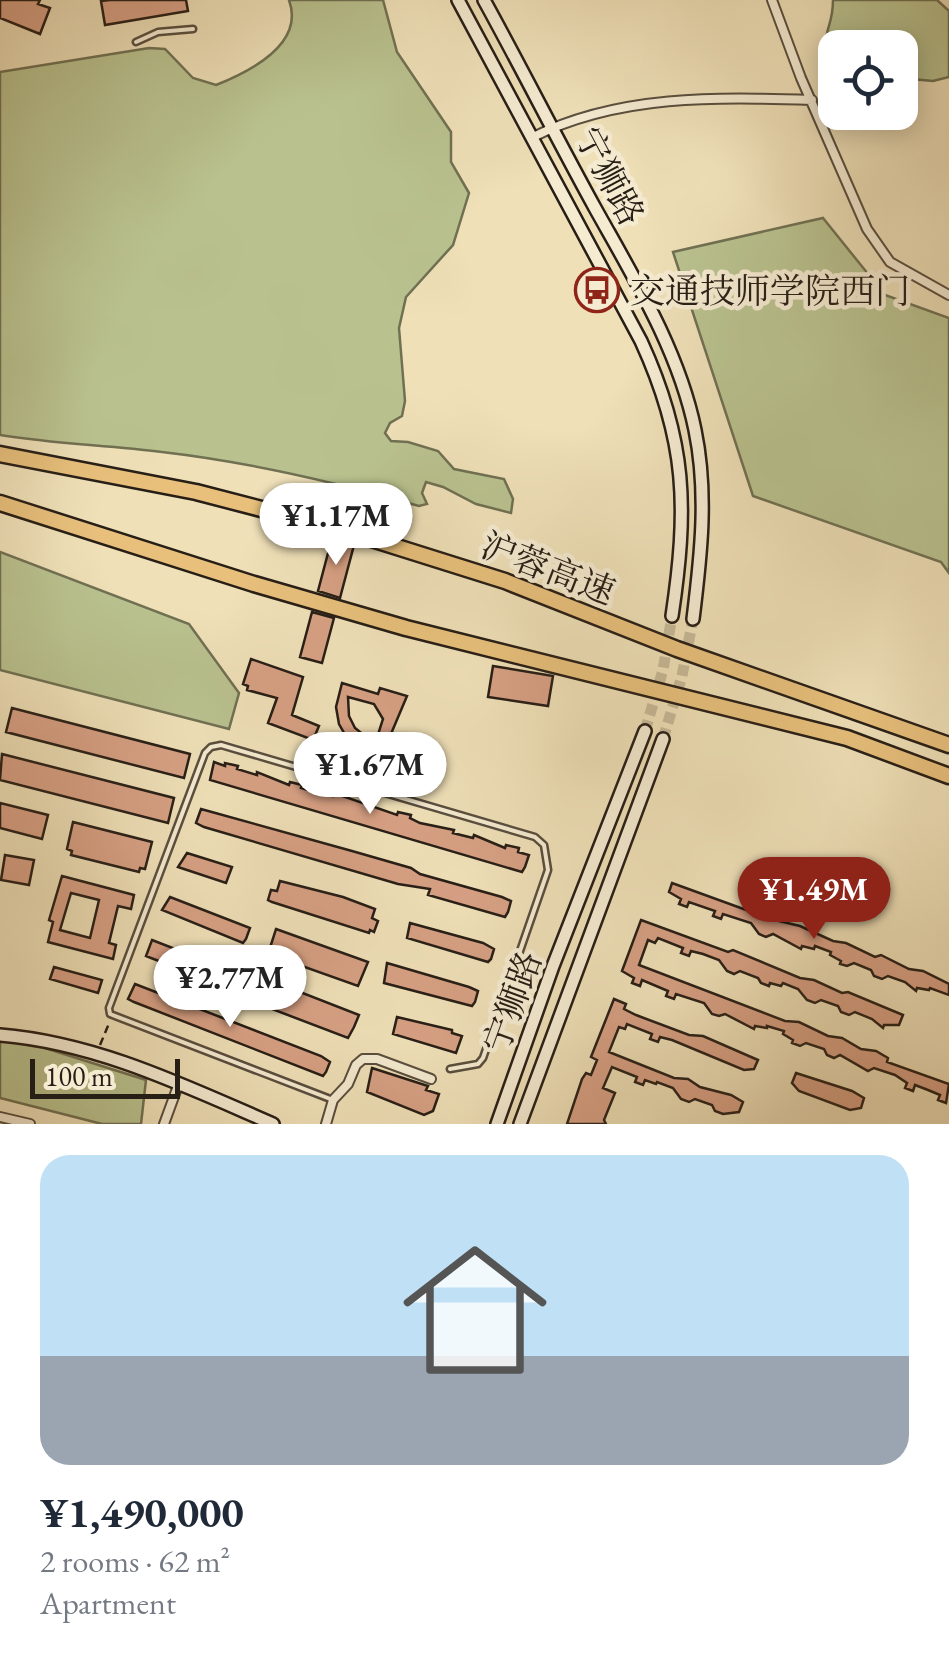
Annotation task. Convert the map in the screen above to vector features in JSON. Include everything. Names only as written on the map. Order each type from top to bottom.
[{"type":"highway","name":"沪蓉高速","points":[[0,454],[196,492],[346,531],[504,580],[621,628],[949,745]]},
{"type":"highway","points":[[0,504],[406,628],[847,738],[949,776]]},
{"type":"main road","name":"宁狮路","points":[[458,0],[660,382],[673,424],[683,492],[682,551],[672,616]]},
{"type":"main road","name":"宁狮路","points":[[484,0],[632,275],[682,381],[694,427],[702,488],[703,540],[693,619]]},
{"type":"main road","name":"宁狮路","points":[[498,1124],[553,966],[645,732]]},
{"type":"main road","name":"宁狮路","points":[[520,1124],[663,739]]},
{"type":"main road","points":[[0,1036],[99,1054],[273,1124]]},
{"type":"street","points":[[772,0],[867,229],[890,262],[949,295]]},
{"type":"street","points":[[531,138],[552,127],[666,99],[812,100]]},
{"type":"street","points":[[326,1124],[333,1100],[363,1060],[377,1059],[431,1078]]},
{"type":"street","points":[[164,1124],[180,1084]]},
{"type":"street","points":[[0,1118],[30,1124]]},
{"type":"lane","points":[[136,42],[158,32],[193,29]]},
{"type":"lane","points":[[333,1100],[110,1014],[205,753],[211,747],[221,746],[535,838],[544,846],[548,870],[484,1058],[478,1064],[450,1069]]},
{"type":"path","points":[[99,1054],[100,1042],[110,1026],[110,1014]]},
{"type":"green space","points":[[289,0],[383,0],[397,52],[451,132],[451,162],[469,193],[453,245],[406,297],[399,328],[405,401],[402,416],[390,423],[385,433],[391,441],[438,451],[454,469],[504,479],[513,499],[511,513],[476,504],[426,482],[422,493],[427,504],[419,506],[227,461],[0,435],[0,72],[149,48],[165,49],[193,78],[216,85],[259,64],[282,43],[292,16]]},
{"type":"green space","points":[[833,0],[937,0],[949,11],[949,77],[918,80],[918,30],[828,30]]},
{"type":"green space","points":[[823,218],[885,295],[949,318],[949,573],[941,562],[753,496],[673,252]]},
{"type":"green space","points":[[0,552],[189,624],[239,693],[229,729],[0,670]]},
{"type":"green space","points":[[0,1040],[26,1042],[146,1080],[141,1124],[102,1124],[0,1098]]},
{"type":"building","points":[[0,0],[40,0],[38,4],[50,8],[40,34],[0,18]]},
{"type":"building","points":[[186,0],[188,11],[105,25],[101,1]]},
{"type":"building","points":[[332,538],[354,545],[340,598],[318,591]]},
{"type":"building","points":[[312,612],[334,618],[322,663],[300,657]]},
{"type":"building","points":[[251,659],[303,677],[292,715],[319,726],[313,740],[268,723],[277,698],[247,690],[248,686],[243,684]]},
{"type":"building","points":[[493,666],[553,676],[548,706],[488,697]]},
{"type":"building","points":[[342,683],[378,694],[380,688],[407,696],[388,741],[406,746],[401,762],[368,754],[347,738],[336,707]],"holes":[[[348,697],[374,704],[383,719],[375,744],[355,728],[349,716]]]},
{"type":"building","points":[[12,708],[190,754],[184,778],[6,732]]},
{"type":"building","points":[[2,754],[174,798],[168,823],[0,780]]},
{"type":"building","points":[[214,762],[322,794],[334,793],[397,815],[411,815],[420,823],[473,838],[474,835],[505,848],[519,848],[518,852],[529,855],[522,872],[210,780]]},
{"type":"building","points":[[0,803],[48,815],[42,839],[0,828]]},
{"type":"building","points":[[201,809],[502,897],[511,901],[508,912],[505,917],[428,895],[430,889],[398,884],[204,827],[196,823]]},
{"type":"building","points":[[73,822],[152,842],[145,869],[140,868],[139,872],[71,855],[72,851],[67,849]]},
{"type":"building","points":[[187,853],[232,867],[226,883],[178,867]]},
{"type":"building","points":[[5,855],[34,860],[29,885],[1,880]]},
{"type":"building","points":[[62,876],[134,895],[131,909],[118,906],[109,943],[116,945],[113,959],[48,942],[53,922],[49,920]],"holes":[[[71,893],[99,900],[90,938],[60,930]]]},
{"type":"building","points":[[280,881],[375,909],[372,918],[378,921],[374,932],[268,900]]},
{"type":"building","points":[[672,883],[923,971],[949,984],[949,995],[930,988],[916,991],[905,982],[888,976],[882,979],[854,963],[840,964],[831,952],[815,946],[801,949],[773,934],[759,934],[751,923],[723,914],[721,919],[713,916],[715,911],[689,902],[687,907],[679,904],[681,899],[669,892]]},
{"type":"building","points":[[170,897],[250,928],[246,939],[243,943],[162,910]]},
{"type":"building","points":[[641,920],[728,952],[733,950],[903,1015],[899,1025],[883,1028],[855,1012],[849,1015],[838,1006],[807,1000],[798,989],[783,983],[769,986],[740,971],[727,971],[719,960],[703,954],[681,953],[683,948],[658,938],[655,943],[648,940],[639,965],[785,1021],[799,1022],[828,1036],[842,1038],[861,1049],[876,1051],[888,1058],[887,1062],[949,1084],[946,1103],[938,1100],[940,1095],[915,1085],[913,1091],[905,1088],[907,1083],[895,1075],[874,1068],[868,1071],[840,1055],[827,1055],[824,1049],[792,1043],[784,1031],[767,1026],[754,1029],[725,1014],[712,1014],[704,1003],[676,994],[674,999],[666,996],[668,991],[642,980],[640,986],[632,983],[634,978],[622,971]]},
{"type":"building","points":[[410,923],[483,943],[494,949],[491,959],[488,962],[407,938]]},
{"type":"building","points":[[276,929],[368,962],[358,986],[268,954]]},
{"type":"building","points":[[152,940],[359,1015],[348,1038],[259,1004],[260,999],[146,956]]},
{"type":"building","points":[[387,963],[469,987],[478,991],[475,1002],[472,1006],[384,983]]},
{"type":"building","points":[[54,967],[102,980],[98,993],[50,979]]},
{"type":"building","points":[[135,984],[321,1056],[330,1062],[326,1072],[323,1076],[134,1002],[128,999]]},
{"type":"building","points":[[614,999],[626,1004],[624,1009],[636,1015],[689,1035],[703,1036],[758,1060],[754,1069],[744,1070],[672,1040],[650,1039],[652,1034],[627,1024],[625,1029],[619,1027],[609,1052],[731,1095],[743,1102],[739,1112],[723,1114],[695,1099],[689,1102],[681,1099],[673,1088],[645,1080],[643,1085],[635,1082],[637,1077],[612,1067],[603,1088],[615,1093],[604,1120],[606,1124],[567,1124],[582,1079],[586,1073],[591,1075],[597,1060],[591,1057]]},
{"type":"building","points":[[397,1017],[462,1036],[456,1053],[393,1034]]},
{"type":"building","points":[[372,1068],[428,1086],[426,1090],[439,1094],[433,1111],[424,1115],[367,1092]]},
{"type":"building","points":[[796,1073],[852,1091],[864,1098],[861,1108],[850,1110],[799,1091],[792,1083]]},
{"type":"tunnel","points":[[645,731],[663,670],[672,616]]},
{"type":"tunnel","points":[[663,739],[682,676],[693,619]]},
{"type":"place","name":"交通技师学院西门","points":[[597,290]]}]
